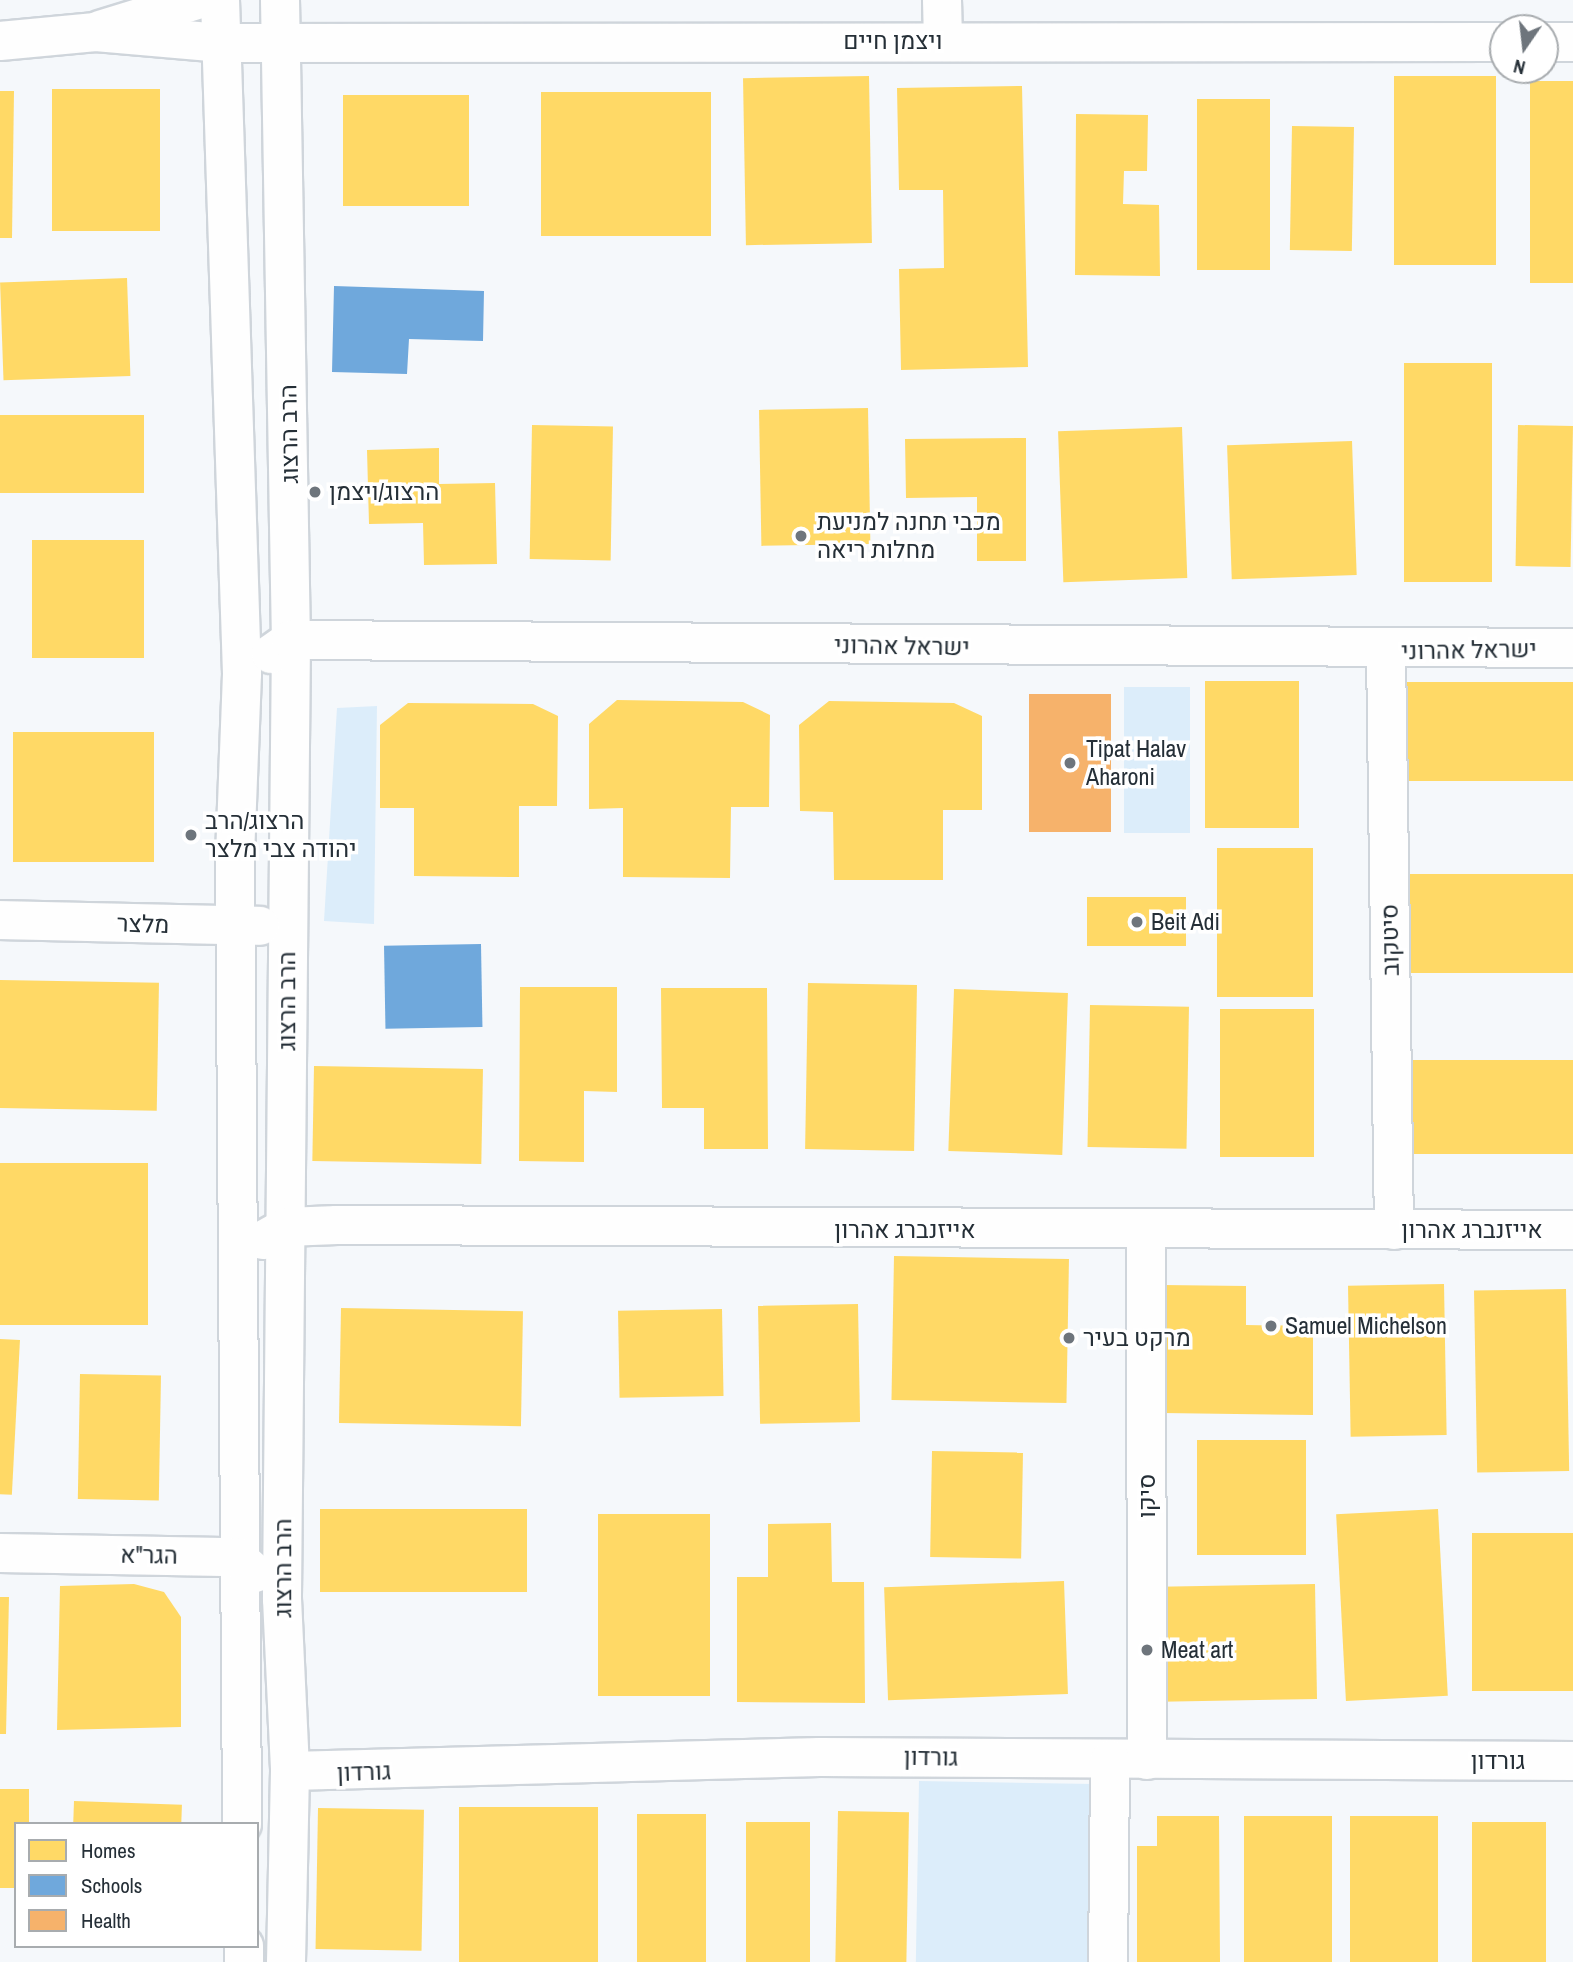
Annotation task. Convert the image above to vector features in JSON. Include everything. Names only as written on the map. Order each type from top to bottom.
[{"type":"street","points":[[5,40],[96,32],[136,14],[197,0]]},
{"type":"street","points":[[222,0],[282,40]]},
{"type":"street","name":"הרב הרצוג","points":[[222,0],[242,674],[236,925],[243,1251],[237,1557],[242,1822]]},
{"type":"street","name":"הרב הרצוג","points":[[280,0],[291,640],[286,926],[282,1599],[290,1771],[284,1960]]},
{"type":"street","points":[[942,0],[943,41]]},
{"type":"street","name":"ויצמן חיים","points":[[96,32],[223,43],[282,40],[1489,42]]},
{"type":"street","points":[[242,674],[291,640]]},
{"type":"street","name":"ישראל אהרוני","points":[[291,640],[1387,650],[1573,648]]},
{"type":"street","name":"סיטקוב","points":[[1387,650],[1394,1230]]},
{"type":"street","name":"מלצר","points":[[0,920],[286,926]]},
{"type":"street","name":"אייזנברג אהרון","points":[[243,1251],[286,1227],[1146,1232],[1573,1230]]},
{"type":"street","name":"סיקו","points":[[1108,1962],[1129,1760],[1146,1232]]},
{"type":"street","name":"הגר\"א","points":[[0,1553],[237,1557]]},
{"type":"street","points":[[237,1557],[282,1599]]},
{"type":"street","points":[[241,1700],[290,1771]]},
{"type":"street","name":"גורדון","points":[[290,1771],[820,1757],[1573,1761]]},
{"type":"shaded area","points":[[1124,687],[1190,687],[1190,833],[1124,833]]},
{"type":"shaded area","points":[[377,706],[374,924],[324,921],[337,708]]},
{"type":"shaded area","points":[[919,1781],[1094,1784],[1091,1962],[916,1962]]},
{"type":"building: Homes","points":[[869,76],[872,243],[746,245],[743,78]]},
{"type":"building: Homes","points":[[1394,76],[1489,76],[1489,84],[1496,84],[1496,265],[1394,265]]},
{"type":"building: Homes","points":[[1573,81],[1573,283],[1530,283],[1530,84]]},
{"type":"building: Homes","points":[[1022,86],[1028,367],[901,370],[899,269],[944,268],[943,190],[899,190],[897,88]]},
{"type":"building: Homes","points":[[52,89],[160,89],[160,231],[52,231]]},
{"type":"building: Homes","points":[[0,91],[14,91],[12,238],[0,238]]},
{"type":"building: Homes","points":[[541,92],[711,92],[711,236],[541,236]]},
{"type":"building: Homes","points":[[343,95],[469,95],[469,206],[343,206]]},
{"type":"building: Homes","points":[[1197,99],[1270,99],[1270,270],[1197,270]]},
{"type":"building: Homes","points":[[1076,114],[1148,115],[1147,171],[1124,171],[1123,204],[1159,205],[1160,276],[1075,275]]},
{"type":"building: Homes","points":[[1292,126],[1354,127],[1352,251],[1290,250]]},
{"type":"building: Homes","points":[[127,278],[130,376],[3,380],[0,282]]},
{"type":"building: Homes","points":[[1404,363],[1492,363],[1492,582],[1404,582]]},
{"type":"building: Homes","points":[[868,408],[870,544],[761,546],[759,410]]},
{"type":"building: Homes","points":[[0,415],[144,415],[144,493],[0,493]]},
{"type":"building: Homes","points":[[532,425],[613,426],[611,560],[530,559]]},
{"type":"building: Homes","points":[[1518,425],[1573,426],[1571,567],[1516,566]]},
{"type":"building: Homes","points":[[1182,427],[1187,578],[1063,582],[1058,431]]},
{"type":"building: Homes","points":[[1026,438],[1026,561],[977,561],[977,497],[906,498],[905,439]]},
{"type":"building: Homes","points":[[1352,441],[1357,575],[1232,579],[1227,445]]},
{"type":"building: Homes","points":[[439,448],[439,484],[495,483],[497,564],[424,565],[423,523],[369,524],[367,450]]},
{"type":"building: Homes","points":[[32,540],[144,540],[144,658],[32,658]]},
{"type":"building: Homes","points":[[1205,681],[1299,681],[1299,828],[1205,828]]},
{"type":"building: Homes","points":[[1401,682],[1573,682],[1573,781],[1401,781]]},
{"type":"building: Homes","points":[[617,700],[743,702],[770,715],[769,807],[731,807],[730,878],[623,877],[623,808],[589,809],[589,724]]},
{"type":"building: Homes","points":[[829,701],[954,703],[982,716],[982,810],[943,810],[943,880],[834,880],[833,812],[800,811],[799,725]]},
{"type":"building: Homes","points":[[408,703],[533,704],[558,716],[557,806],[519,806],[519,877],[414,876],[414,808],[380,808],[380,725]]},
{"type":"building: Homes","points":[[13,732],[154,732],[154,862],[13,862]]},
{"type":"building: Homes","points":[[1217,848],[1313,848],[1313,997],[1217,997]]},
{"type":"building: Homes","points":[[1404,874],[1573,874],[1573,973],[1404,973]]},
{"type":"building: Homes","name":"Beit Adi","points":[[1087,897],[1186,897],[1186,946],[1087,946]]},
{"type":"building: Homes","points":[[0,980],[159,983],[157,1111],[0,1108]]},
{"type":"building: Homes","points":[[808,983],[917,985],[914,1151],[805,1149]]},
{"type":"building: Homes","points":[[520,987],[617,987],[617,1092],[584,1091],[584,1162],[519,1161]]},
{"type":"building: Homes","points":[[661,988],[767,988],[768,1149],[704,1149],[704,1108],[662,1108]]},
{"type":"building: Homes","points":[[954,989],[1068,993],[1062,1155],[948,1151]]},
{"type":"building: Homes","points":[[1090,1005],[1189,1007],[1187,1149],[1088,1147]]},
{"type":"building: Homes","points":[[1220,1009],[1314,1009],[1314,1157],[1220,1157]]},
{"type":"building: Homes","points":[[1404,1060],[1573,1060],[1573,1154],[1404,1154]]},
{"type":"building: Homes","points":[[314,1066],[483,1069],[481,1164],[312,1161]]},
{"type":"building: Homes","points":[[0,1163],[148,1163],[148,1325],[0,1325]]},
{"type":"building: Homes","points":[[894,1256],[1069,1259],[1066,1403],[891,1400]]},
{"type":"building: Homes","points":[[1444,1284],[1447,1435],[1351,1437],[1348,1286]]},
{"type":"building: Homes","points":[[1163,1285],[1246,1286],[1246,1325],[1313,1326],[1313,1415],[1163,1413]]},
{"type":"building: Homes","points":[[1566,1289],[1569,1471],[1477,1473],[1474,1291]]},
{"type":"building: Homes","points":[[858,1304],[860,1422],[760,1424],[758,1306]]},
{"type":"building: Homes","points":[[341,1308],[523,1311],[521,1426],[339,1423]]},
{"type":"building: Homes","points":[[722,1309],[724,1396],[620,1398],[618,1311]]},
{"type":"building: Homes","points":[[0,1339],[20,1340],[12,1495],[0,1494]]},
{"type":"building: Homes","points":[[80,1374],[161,1375],[159,1500],[78,1499]]},
{"type":"building: Homes","points":[[1197,1440],[1306,1440],[1306,1555],[1197,1555]]},
{"type":"building: Homes","points":[[932,1451],[1023,1453],[1021,1559],[930,1557]]},
{"type":"building: Homes","points":[[320,1509],[527,1509],[527,1592],[320,1592]]},
{"type":"building: Homes","points":[[1438,1509],[1448,1696],[1346,1701],[1336,1514]]},
{"type":"building: Homes","points":[[598,1514],[710,1514],[710,1696],[598,1696]]},
{"type":"building: Homes","points":[[831,1523],[832,1582],[864,1582],[865,1703],[737,1702],[737,1577],[768,1577],[768,1524]]},
{"type":"building: Homes","points":[[1472,1533],[1573,1533],[1573,1691],[1472,1691]]},
{"type":"building: Homes","points":[[1064,1581],[1068,1694],[888,1700],[884,1587]]},
{"type":"building: Homes","points":[[134,1584],[164,1592],[181,1617],[181,1727],[57,1730],[60,1586]]},
{"type":"building: Homes","points":[[1315,1584],[1317,1699],[1161,1702],[1159,1587]]},
{"type":"building: Homes","points":[[0,1597],[9,1597],[6,1734],[0,1734]]},
{"type":"building: Homes","points":[[0,1789],[29,1789],[29,1822],[14,1822],[14,1888],[0,1888]]},
{"type":"building: Homes","points":[[74,1801],[182,1805],[181,1822],[73,1822]]},
{"type":"building: Homes","points":[[459,1807],[598,1807],[598,1962],[459,1962]]},
{"type":"building: Homes","points":[[318,1808],[424,1810],[422,1951],[316,1949]]},
{"type":"building: Homes","points":[[838,1811],[909,1812],[906,1962],[835,1962]]},
{"type":"building: Homes","points":[[637,1814],[706,1814],[706,1962],[637,1962]]},
{"type":"building: Homes","points":[[1157,1816],[1219,1816],[1220,1962],[1137,1962],[1137,1846],[1157,1846]]},
{"type":"building: Homes","points":[[1244,1816],[1332,1816],[1332,1962],[1244,1962]]},
{"type":"building: Homes","points":[[1350,1816],[1438,1816],[1438,1962],[1350,1962]]},
{"type":"building: Homes","points":[[746,1822],[810,1822],[810,1962],[746,1962]]},
{"type":"building: Homes","points":[[1472,1822],[1546,1822],[1546,1962],[1472,1962]]},
{"type":"building: Schools","points":[[334,286],[484,291],[483,341],[409,339],[407,374],[332,372]]},
{"type":"building: Schools","points":[[481,944],[482,1027],[385,1029],[384,946]]},
{"type":"building: Health","name":"Tipat Halav Aharoni","points":[[1029,694],[1111,694],[1111,832],[1029,832]]},
{"type":"place","name":"הרצוג/ויצמן","points":[[315,492]]},
{"type":"place","name":"מכבי תחנה למניעת מחלות ריאה","points":[[801,536]]},
{"type":"place","name":"Tipat Halav Aharoni","points":[[1070,763]]},
{"type":"place","name":"הרצוג/הרב יהודה צבי מלצר","points":[[191,835]]},
{"type":"place","name":"Beit Adi","points":[[1137,922]]},
{"type":"place","name":"Samuel Michelson","points":[[1271,1326]]},
{"type":"place","name":"מרקט בעיר","points":[[1069,1338]]},
{"type":"place","name":"Meat art","points":[[1147,1650]]}]
